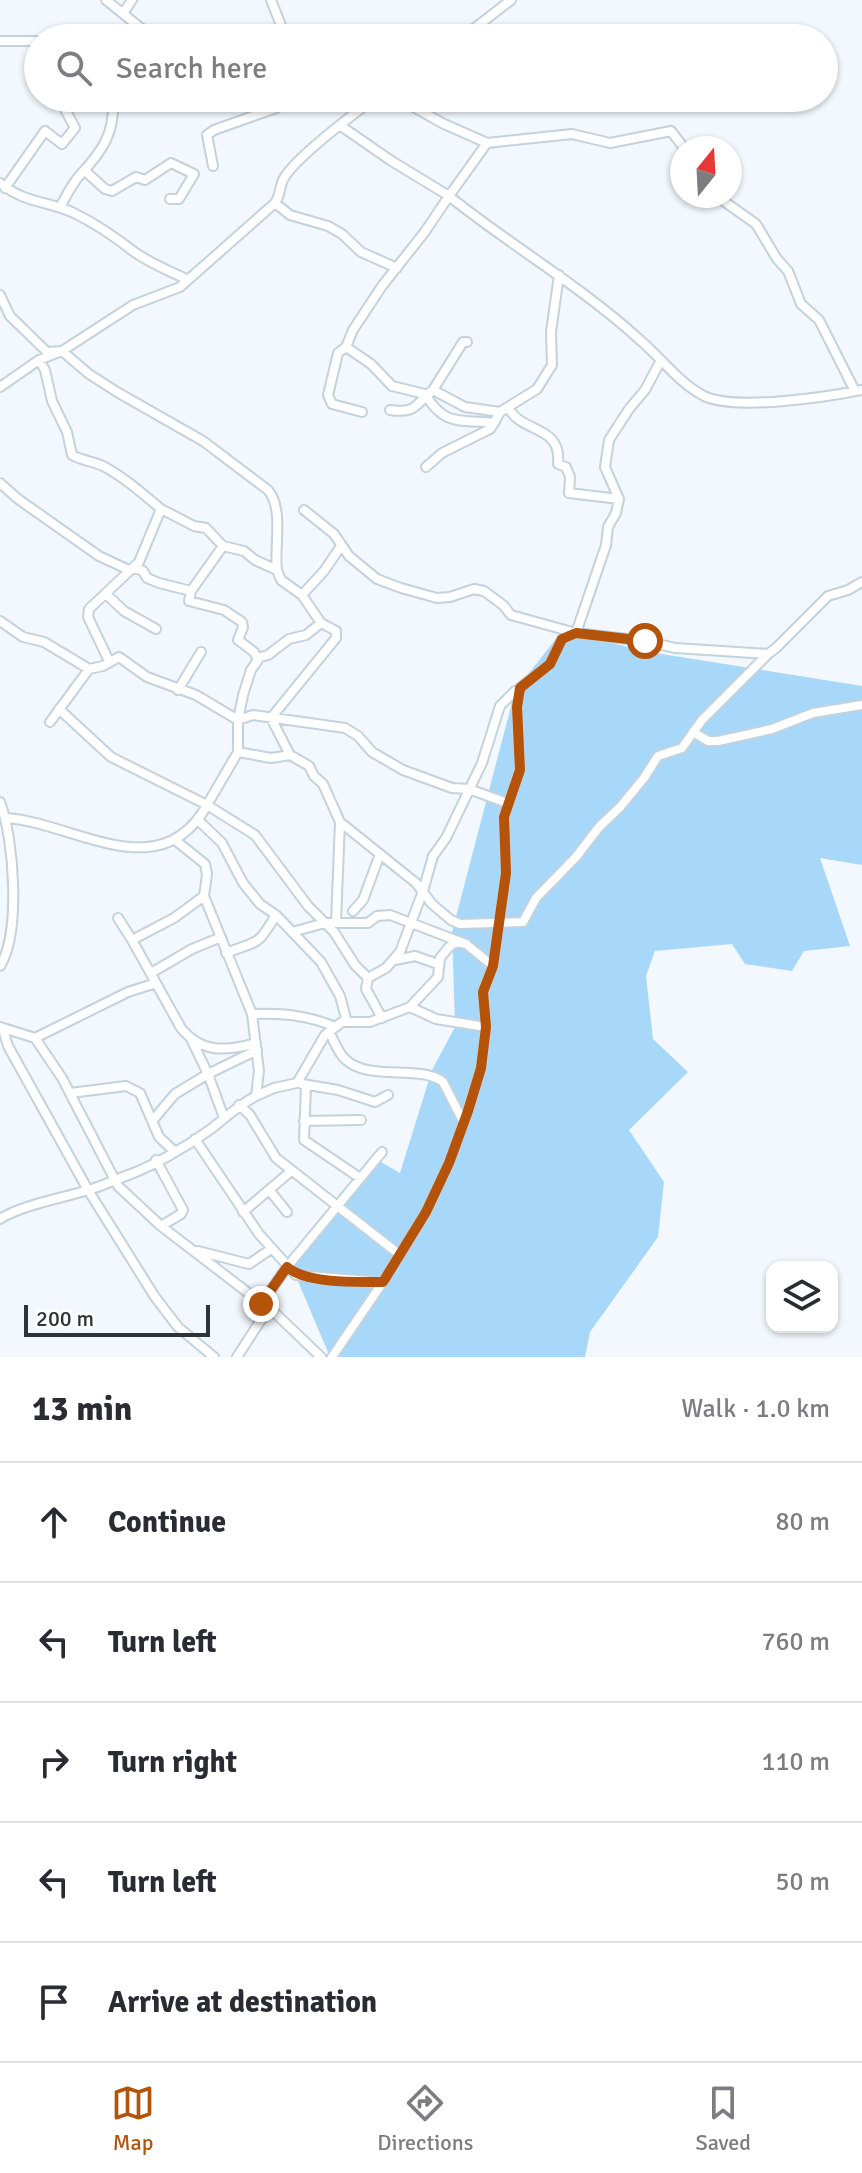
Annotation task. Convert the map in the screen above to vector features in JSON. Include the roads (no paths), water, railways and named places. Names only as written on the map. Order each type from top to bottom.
[{"type":"street","points":[[106,0],[137,24]]},
{"type":"street","points":[[124,12],[132,0]]},
{"type":"street","points":[[271,0],[280,24]]},
{"type":"street","points":[[480,24],[511,0]]},
{"type":"street","points":[[0,41],[24,41]]},
{"type":"street","points":[[66,112],[75,128],[62,144],[45,131],[3,186],[27,201],[47,202],[104,229],[134,252],[188,280]]},
{"type":"street","points":[[60,207],[81,173],[109,138],[112,112]]},
{"type":"street","points":[[213,166],[207,135],[262,112]]},
{"type":"street","points":[[0,387],[39,360],[62,351],[133,305],[180,287],[275,203],[281,195],[282,181],[297,162],[358,112]]},
{"type":"street","points":[[423,112],[487,143],[572,134],[610,143],[671,131],[675,136]]},
{"type":"street","points":[[341,126],[449,196],[559,275],[641,340],[660,362],[704,396],[728,403],[813,399],[858,390],[819,320],[801,304],[788,271],[756,224],[733,208]]},
{"type":"street","points":[[362,412],[332,404],[328,395],[338,353],[346,347],[353,330],[487,143]]},
{"type":"street","points":[[85,171],[105,189],[112,191],[136,177],[145,180],[171,163],[194,174],[179,199],[170,199]]},
{"type":"street","points":[[275,203],[290,215],[328,226],[361,252],[397,268]]},
{"type":"street","points":[[426,467],[442,453],[490,429],[504,409],[537,389],[552,365],[551,332],[559,275]]},
{"type":"street","points":[[0,295],[5,311],[47,352],[62,351],[117,392],[203,441],[268,490],[274,500],[279,535],[274,554],[281,580],[302,595],[321,623],[336,631],[336,638],[271,718]]},
{"type":"street","points":[[390,410],[409,411],[417,408],[463,342],[467,342]]},
{"type":"street","points":[[346,347],[371,364],[392,386],[430,393],[465,407],[504,409],[554,440],[559,451],[558,464],[566,467],[570,477],[569,493],[619,499]]},
{"type":"street","points":[[39,360],[45,370],[52,401],[67,432],[72,455],[84,462],[99,464],[161,509],[194,526],[206,528],[223,546],[244,551],[277,570]]},
{"type":"street","points":[[332,1357],[426,1212],[464,1123],[481,1068],[486,1027],[483,992],[493,966],[506,873],[504,817],[520,770],[517,707],[520,688],[550,664],[562,639],[576,633],[619,499],[605,467],[609,440],[645,390],[660,362]]},
{"type":"street","points":[[430,393],[431,405],[448,420],[494,423]]},
{"type":"street","points":[[0,483],[69,537],[99,556],[129,570],[136,568],[143,571],[147,578],[159,583],[191,591]]},
{"type":"street","points":[[109,661],[88,617],[89,609],[139,562],[161,509]]},
{"type":"street","points":[[304,510],[334,534],[341,546],[377,579],[437,598],[474,589],[484,591],[511,615],[576,633],[645,641],[675,648],[768,654]]},
{"type":"street","points":[[7,818],[28,819],[73,836],[136,848],[155,848],[175,840],[199,821],[238,752],[238,720],[246,685],[257,658],[238,640],[242,622],[224,610],[189,601],[191,591],[223,546]]},
{"type":"street","points":[[302,595],[341,546]]},
{"type":"street","points":[[340,822],[423,891],[432,904],[460,924],[523,922],[536,898],[620,807],[658,756],[682,748],[693,732],[828,596],[862,582]]},
{"type":"street","points":[[106,594],[124,611],[156,629]]},
{"type":"street","points":[[0,621],[23,637],[44,642],[89,669]]},
{"type":"street","points":[[257,658],[268,655],[289,639],[306,635],[321,623]]},
{"type":"street","points":[[178,690],[201,652]]},
{"type":"street","points":[[50,722],[89,669],[103,666],[119,657],[147,677],[196,695],[238,720],[253,715],[345,728],[358,736],[372,752],[403,770],[507,803]]},
{"type":"street","points":[[395,960],[423,891],[433,856],[446,838],[482,763],[500,706],[515,691]]},
{"type":"street","points":[[693,732],[708,741],[718,741],[772,729],[813,713],[862,705]]},
{"type":"street","points":[[59,709],[111,757],[207,805],[255,835],[308,906],[343,944],[355,965],[368,978]]},
{"type":"street","points":[[271,718],[290,755],[309,766],[323,784],[340,822],[336,922]]},
{"type":"street","points":[[238,752],[259,758],[290,755]]},
{"type":"street","points":[[0,802],[7,818],[7,840],[13,867],[10,937],[6,957],[0,966]]},
{"type":"street","points":[[199,821],[222,843],[243,883],[260,904],[276,915],[321,962],[340,996],[347,1022]]},
{"type":"street","points":[[175,840],[205,864],[204,896],[252,1014],[259,1071],[256,1096]]},
{"type":"street","points":[[351,923],[353,911],[363,900],[380,854]]},
{"type":"street","points":[[132,940],[174,918],[204,896]]},
{"type":"street","points":[[336,898],[353,911]]},
{"type":"street","points":[[226,953],[263,938],[276,915]]},
{"type":"street","points":[[292,932],[325,923],[368,923],[384,915],[466,944],[493,966]]},
{"type":"street","points":[[118,918],[181,1028],[191,1040],[208,1074],[224,1118]]},
{"type":"street","points":[[151,973],[192,949],[219,938]]},
{"type":"street","points":[[360,1178],[304,1140],[301,1084],[332,1029],[347,1022],[370,1022],[410,1007],[438,977],[438,964],[449,947],[456,942],[466,944]]},
{"type":"street","points":[[382,1018],[366,989],[368,978],[395,960],[415,956],[438,964]]},
{"type":"street","points":[[1,1028],[35,1038],[108,1001],[156,983]]},
{"type":"street","points":[[410,1007],[436,1019],[486,1027]]},
{"type":"street","points":[[252,1014],[315,1018],[332,1029],[345,1059],[353,1064],[379,1071],[437,1077],[443,1082],[464,1123]]},
{"type":"street","points":[[1,1028],[88,1190],[155,1297],[178,1327],[214,1357]]},
{"type":"street","points":[[35,1038],[70,1093],[118,1186],[161,1226],[265,1306],[321,1357]]},
{"type":"street","points":[[191,1040],[221,1050],[256,1046]]},
{"type":"street","points":[[153,1120],[175,1094],[256,1046]]},
{"type":"street","points":[[0,1219],[10,1213],[88,1190],[175,1152],[239,1105],[274,1088],[301,1084],[338,1090],[375,1102],[388,1095]]},
{"type":"street","points":[[70,1093],[126,1086],[140,1093],[159,1137],[175,1152]]},
{"type":"street","points":[[239,1105],[250,1115],[276,1158],[290,1172],[400,1255]]},
{"type":"street","points":[[304,1121],[361,1120]]},
{"type":"street","points":[[195,1139],[243,1212],[296,1275],[383,1282]]},
{"type":"street","points":[[237,1357],[287,1267],[382,1152]]},
{"type":"street","points":[[156,1160],[183,1210],[161,1226]]},
{"type":"street","points":[[243,1212],[290,1172]]},
{"type":"street","points":[[270,1191],[287,1212]]},
{"type":"street","points":[[195,1250],[249,1264],[271,1249]]}]
